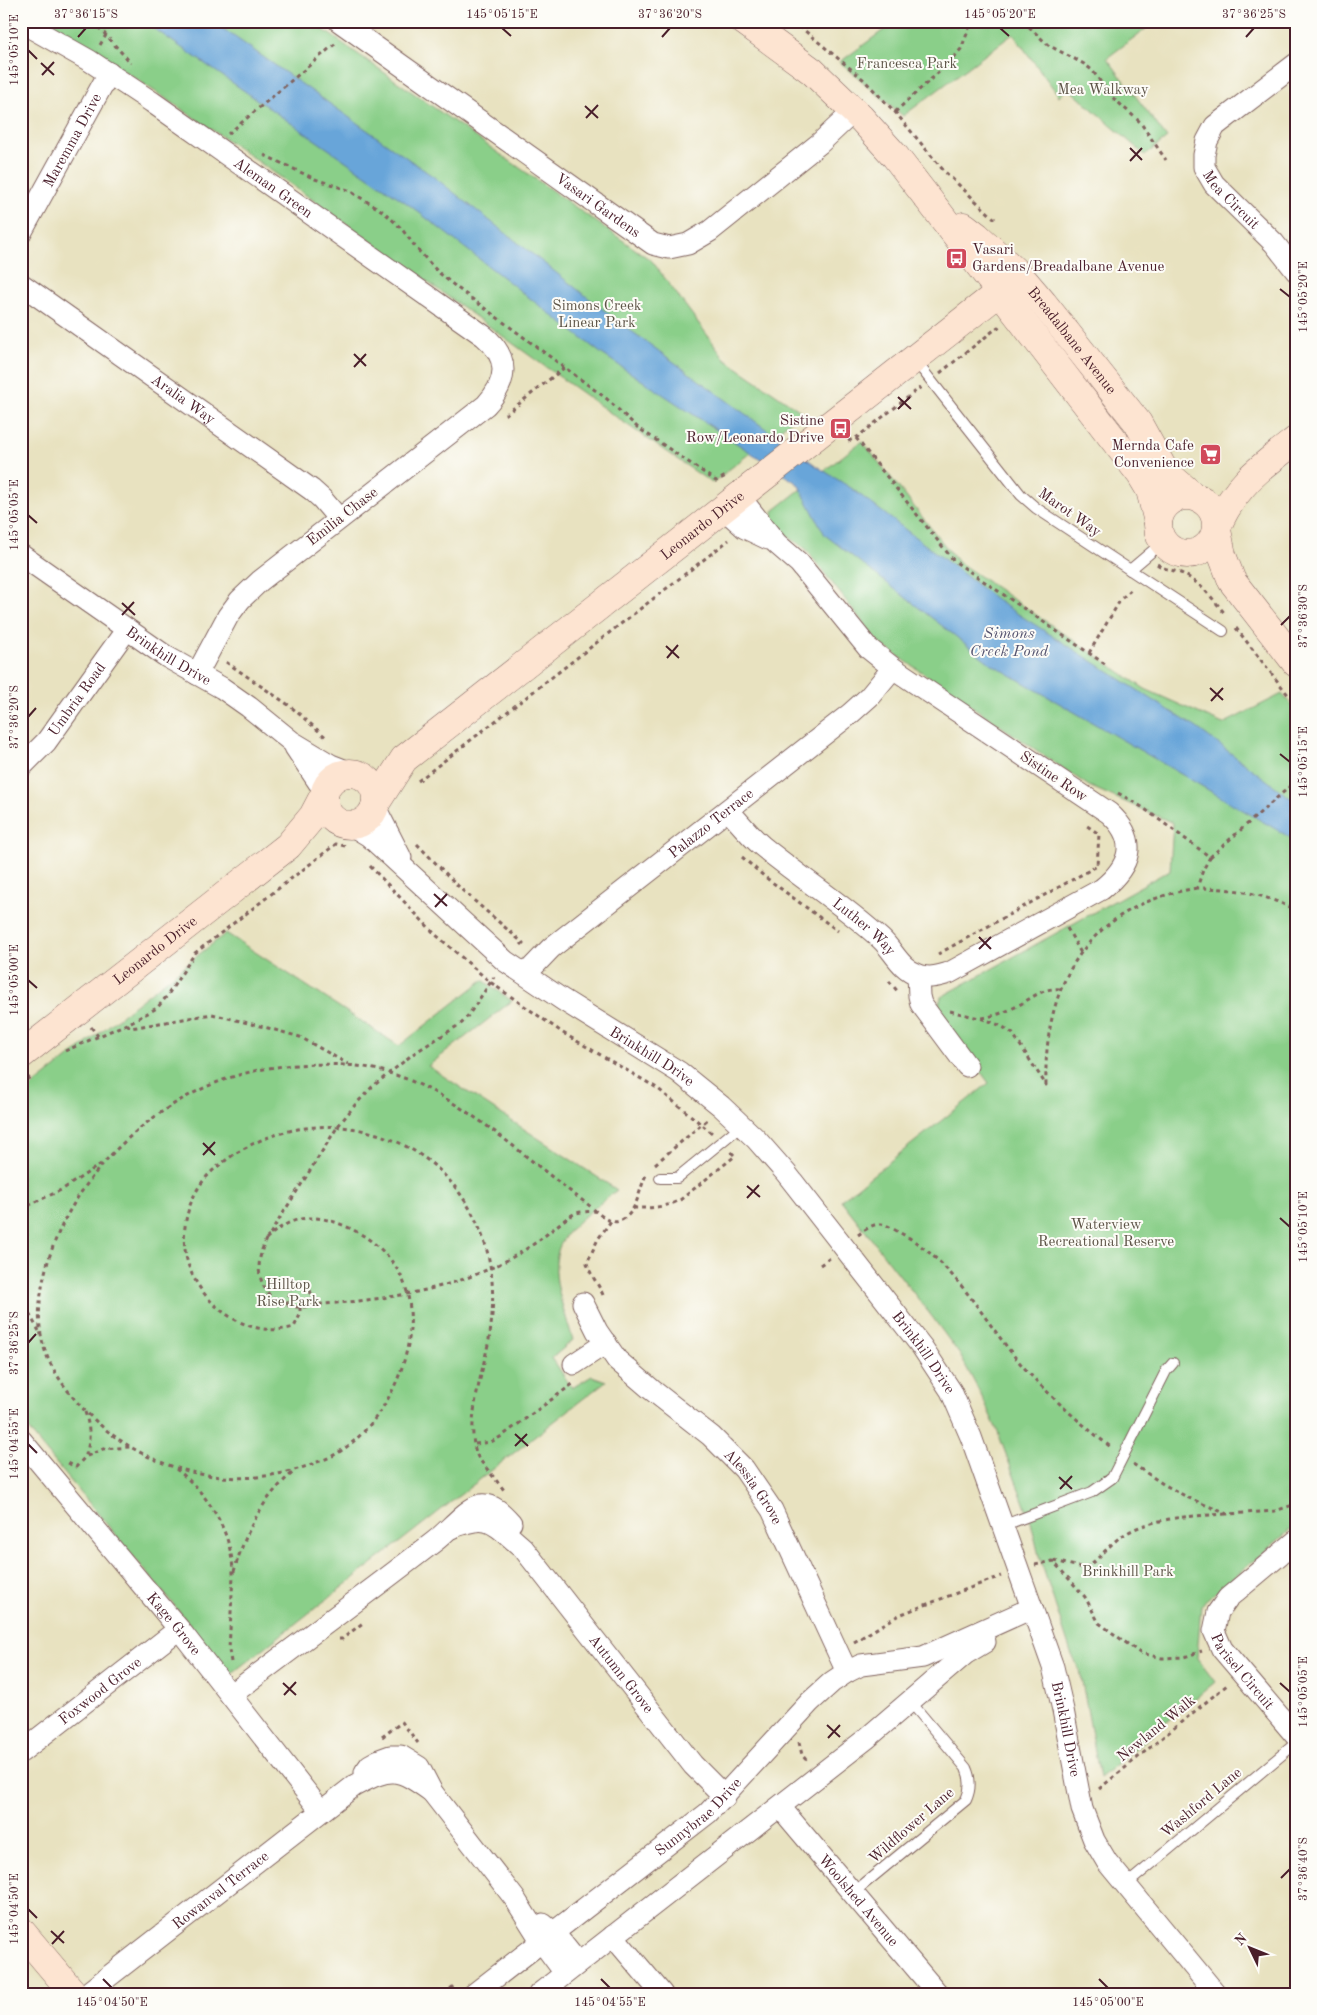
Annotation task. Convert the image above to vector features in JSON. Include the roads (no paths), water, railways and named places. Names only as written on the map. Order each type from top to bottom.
[{"type":"street","name":"Breadalbane Avenue","points":[[744,21],[812,71],[854,111],[895,156],[930,202],[1010,284],[1150,490],[1164,543]]},
{"type":"street","name":"Aleman Green","points":[[21,22],[109,73],[484,336],[499,351],[504,374]]},
{"type":"street","name":"Vasari Gardens","points":[[338,32],[653,244],[669,248],[688,244],[710,231],[820,143],[854,111]]},
{"type":"street","name":"Mea Circuit","points":[[1296,64],[1215,126],[1207,141],[1204,167],[1214,184],[1274,243],[1296,271]]},
{"type":"street","name":"Maremma Drive","points":[[21,233],[109,73]]},
{"type":"street","name":"Aralia Way","points":[[21,284],[312,490],[322,498],[338,519]]},
{"type":"street","name":"Breadalbane Avenue","points":[[1010,284],[1048,309],[1138,423],[1165,472],[1194,496]]},
{"type":"street","name":"Leonardo Drive","points":[[376,805],[404,758],[1010,284]]},
{"type":"street","name":"Emilia Chase","points":[[198,674],[218,632],[240,600],[286,560],[486,405],[495,395],[504,374]]},
{"type":"street","points":[[1164,543],[1202,551],[1214,538],[1230,500],[1256,471],[1296,440]]},
{"type":"street","points":[[1164,543],[1160,513],[1166,505],[1174,499],[1183,496],[1194,496],[1216,489],[1256,471]]},
{"type":"street","name":"Sistine Row","points":[[744,492],[746,528],[777,544],[799,563],[868,648],[893,668],[1101,808],[1117,820],[1127,840],[1128,854],[1124,866],[1116,878],[1102,889],[949,973],[934,978],[918,975]]},
{"type":"street","points":[[1194,496],[1212,508],[1216,517],[1222,556],[1232,581]]},
{"type":"street","points":[[1164,543],[1210,565],[1232,581],[1296,663]]},
{"type":"street","name":"Brinkhill Drive","points":[[21,554],[167,658],[198,674],[249,706],[290,741],[332,765],[351,773]]},
{"type":"street","name":"Umbria Road","points":[[21,767],[46,742],[127,629]]},
{"type":"street","name":"Palazzo Terrace","points":[[526,974],[551,948],[856,708],[869,697],[893,668]]},
{"type":"street","name":"Brinkhill Drive","points":[[290,741],[324,794]]},
{"type":"street","name":"Leonardo Drive","points":[[351,773],[404,758]]},
{"type":"street","points":[[351,773],[360,774],[368,779],[373,786],[376,794],[376,805],[366,820],[350,825],[333,819],[327,812],[324,794],[334,778],[351,773]]},
{"type":"street","name":"Leonardo Drive","points":[[21,1055],[288,846],[313,816],[324,794]]},
{"type":"street","name":"Brinkhill Drive","points":[[376,805],[406,869]]},
{"type":"street","name":"Luther Way","points":[[728,810],[761,845],[867,926],[884,942],[897,960],[918,975]]},
{"type":"street","name":"Leonardo Drive","points":[[288,846],[325,830],[350,825]]},
{"type":"street","name":"Brinkhill Drive","points":[[350,825],[370,836],[505,962],[679,1072],[722,1106],[742,1125],[786,1174],[922,1347],[951,1391],[971,1437],[1053,1667],[1082,1809],[1094,1840],[1107,1862],[1216,1994]]},
{"type":"street","points":[[918,975],[921,1004],[968,1066]]},
{"type":"street","name":"Alessia Grove","points":[[583,1303],[597,1331],[617,1360],[711,1436],[744,1469],[772,1510],[842,1662]]},
{"type":"street","points":[[574,1373],[606,1343]]},
{"type":"street","name":"Kage Grove","points":[[21,1440],[179,1629],[321,1811]]},
{"type":"street","name":"Autumn Grove","points":[[231,1695],[312,1632],[356,1602],[451,1528],[472,1509],[478,1505],[488,1505],[503,1514],[513,1526],[523,1548],[693,1765],[724,1797]]},
{"type":"street","name":"Parisel Circuit","points":[[1296,1541],[1223,1604],[1215,1620],[1214,1631],[1222,1649],[1296,1736]]},
{"type":"street","points":[[538,1994],[866,1739],[909,1700],[965,1654],[1034,1614]]},
{"type":"street","name":"Sunnybrae Drive","points":[[474,1994],[708,1813],[810,1702],[832,1682],[842,1662],[861,1665],[923,1657],[1034,1614]]},
{"type":"street","name":"Foxwood Grove","points":[[21,1752],[179,1629]]},
{"type":"street","points":[[923,1657],[936,1678]]},
{"type":"street","name":"Rowanval Terrace","points":[[86,1994],[354,1786],[374,1762],[390,1756],[401,1756],[419,1767],[432,1792],[571,1968]]},
{"type":"street","name":"Woolshed Avenue","points":[[780,1807],[938,1994]]},
{"type":"street","points":[[21,1931],[74,1994]]},
{"type":"street","points":[[613,1936],[662,1994]]},
{"type":"lane","name":"Marot Way","points":[[914,358],[1021,495],[1036,508],[1223,631]]},
{"type":"lane","points":[[1130,570],[1164,543]]},
{"type":"lane","points":[[660,1178],[677,1178],[742,1125]]},
{"type":"lane","points":[[1002,1526],[1092,1492],[1112,1478],[1166,1371],[1173,1363]]},
{"type":"lane","name":"Wildflower Lane","points":[[853,1893],[966,1800],[969,1793],[969,1776],[966,1768],[909,1700]]},
{"type":"lane","name":"Washford Lane","points":[[1126,1885],[1296,1743]]},
{"type":"water","name":"Simons Creek Pond","points":[[143,21],[212,21],[434,177],[619,322],[818,467],[851,488],[1004,605],[1197,728],[1296,802],[1296,841],[990,663],[825,535],[798,484],[602,354],[408,204]]},
{"type":"place","name":"Vasari Gardens/Breadalbane Avenue","points":[[956,258]]},
{"type":"place","name":"Sistine Row/Leonardo Drive","points":[[840,429]]},
{"type":"place","name":"Mernda Cafe Convenience","points":[[1210,454]]},
{"type":"park label","name":"Francesca Park","points":[[907,63]]},
{"type":"park label","name":"Mea Walkway","points":[[1103,89]]},
{"type":"park label","name":"Simons Creek Linear Park","points":[[597,314]]},
{"type":"park label","name":"Waterview Recreational Reserve","points":[[1106,1232]]},
{"type":"park label","name":"Hilltop Rise Park","points":[[288,1292]]},
{"type":"park label","name":"Brinkhill Park","points":[[1128,1571]]}]
